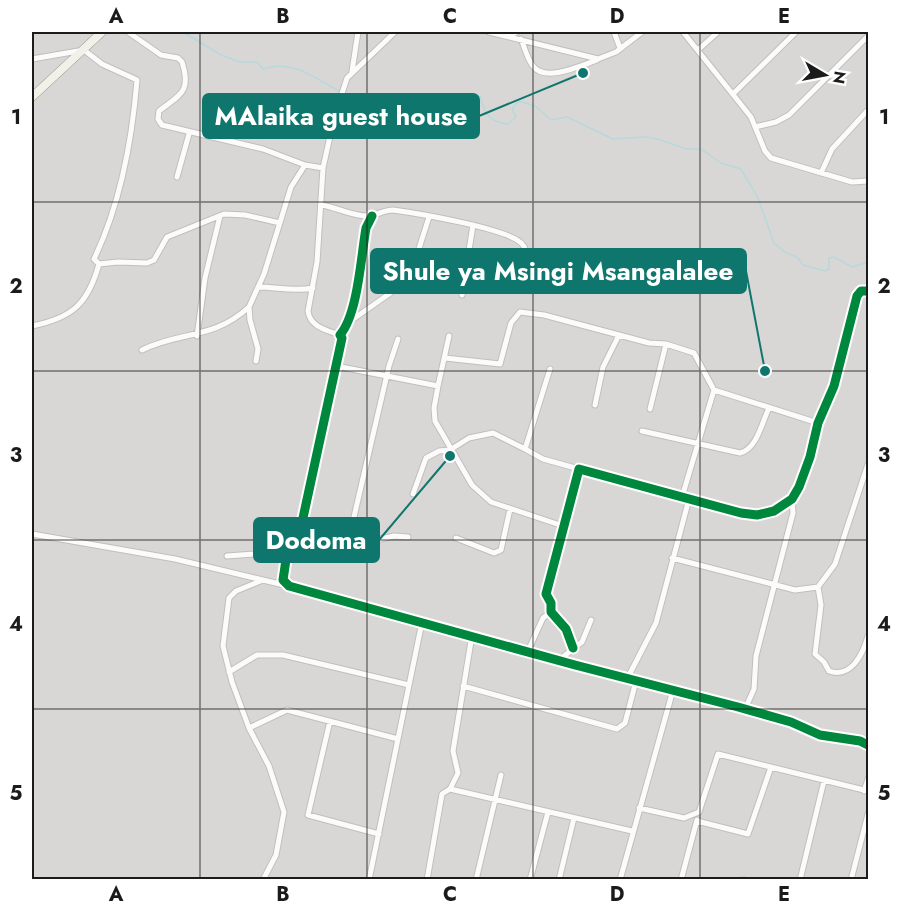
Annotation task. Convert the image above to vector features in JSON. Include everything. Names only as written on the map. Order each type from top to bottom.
[{"type":"main road","points":[[32,97],[102,32]]},
{"type":"street","points":[[128,32],[161,56],[178,58],[182,62],[184,91],[177,99],[159,111],[158,118],[162,125],[189,134],[252,146],[305,165],[323,168]]},
{"type":"street","points":[[351,73],[358,32]]},
{"type":"street","points":[[340,335],[316,326],[309,318],[323,168],[334,118],[347,78],[396,32]]},
{"type":"street","points":[[489,32],[598,59]]},
{"type":"street","points":[[509,36],[517,32]]},
{"type":"street","points":[[614,32],[620,48]]},
{"type":"street","points":[[521,39],[531,65],[537,71],[551,73],[598,59],[620,48],[642,32]]},
{"type":"street","points":[[683,32],[734,93],[771,158],[852,182],[868,181]]},
{"type":"street","points":[[699,49],[718,32]]},
{"type":"street","points":[[734,93],[796,32]]},
{"type":"street","points":[[755,127],[776,122],[789,115],[868,36]]},
{"type":"street","points":[[32,59],[84,50],[102,64],[137,80],[126,165],[105,233],[94,259],[99,264]]},
{"type":"street","points":[[821,173],[832,149],[868,110]]},
{"type":"street","points":[[177,177],[189,134]]},
{"type":"street","points":[[142,350],[155,344],[197,336],[235,320],[249,307],[258,287],[291,187],[305,165]]},
{"type":"street","points":[[321,205],[340,212],[372,216]]},
{"type":"street","points":[[348,323],[366,228],[372,216],[382,210],[474,225],[513,237],[523,244],[526,254],[522,290]]},
{"type":"street","points":[[99,264],[106,262],[147,263],[154,260],[167,237],[220,216],[245,215],[280,224]]},
{"type":"street","points":[[197,336],[205,278],[220,216]]},
{"type":"street","points":[[340,335],[348,323],[409,280],[429,217]]},
{"type":"street","points":[[462,295],[474,225]]},
{"type":"street","points":[[526,254],[538,256],[561,250],[573,252]]},
{"type":"street","points":[[32,326],[57,320],[80,304],[91,291],[99,264]]},
{"type":"street","points":[[258,287],[283,288],[294,292],[313,288]]},
{"type":"street","points":[[745,709],[754,689],[756,656],[793,513],[792,499],[810,457],[818,423],[834,386],[857,296],[861,291],[868,291]]},
{"type":"street","points":[[249,307],[258,349],[256,362]]},
{"type":"street","points":[[444,358],[462,358],[500,364],[511,323],[520,312],[544,315],[649,343],[666,344],[694,353],[714,390],[818,423]]},
{"type":"street","points":[[298,541],[342,339],[340,335]]},
{"type":"street","points":[[594,405],[603,367],[619,335]]},
{"type":"street","points":[[449,336],[434,408],[435,421],[450,450],[472,485],[491,502],[557,524],[566,524]]},
{"type":"street","points":[[346,548],[387,375],[398,339]]},
{"type":"street","points":[[650,409],[666,344]]},
{"type":"street","points":[[336,366],[438,386]]},
{"type":"street","points":[[525,449],[550,369]]},
{"type":"street","points":[[682,497],[714,390]]},
{"type":"street","points":[[642,431],[741,453],[747,452],[769,408]]},
{"type":"street","points":[[413,494],[426,458],[439,451],[450,450],[462,441],[493,433],[543,459],[757,515],[774,511],[792,499]]},
{"type":"street","points":[[868,464],[835,564],[818,587],[821,605],[815,637],[815,654],[824,662],[829,671],[840,673],[857,663],[868,636]]},
{"type":"street","points":[[573,648],[566,629],[551,612],[551,603],[546,594],[579,469]]},
{"type":"street","points":[[627,678],[656,623],[689,499]]},
{"type":"street","points":[[456,538],[494,553],[501,550],[510,509]]},
{"type":"street","points":[[32,534],[175,559],[289,586],[745,709],[790,722],[820,735],[860,741],[868,745]]},
{"type":"street","points":[[227,556],[254,554],[298,541],[346,548],[394,536],[408,537]]},
{"type":"street","points":[[289,586],[283,580],[288,546],[298,541]]},
{"type":"street","points":[[672,558],[795,590],[818,587]]},
{"type":"street","points":[[263,580],[236,591],[229,598],[223,646],[249,728],[269,766],[284,812],[276,855],[263,879]]},
{"type":"street","points":[[528,651],[543,618],[551,612]]},
{"type":"street","points":[[559,660],[582,642],[591,621]]},
{"type":"street","points":[[369,879],[422,622]]},
{"type":"street","points":[[427,879],[442,794],[450,789],[458,773],[453,751],[472,635]]},
{"type":"street","points":[[230,672],[257,655],[283,655],[409,685]]},
{"type":"street","points":[[463,686],[617,729],[626,723],[636,681]]},
{"type":"street","points":[[620,879],[673,690]]},
{"type":"street","points":[[249,728],[287,710],[398,739]]},
{"type":"street","points":[[330,722],[308,815],[379,834]]},
{"type":"street","points":[[681,879],[718,754],[866,791],[868,779]]},
{"type":"street","points":[[697,820],[748,834],[771,767]]},
{"type":"street","points":[[476,879],[501,775]]},
{"type":"street","points":[[800,879],[824,781]]},
{"type":"street","points":[[450,789],[632,831]]},
{"type":"street","points":[[639,808],[684,818],[699,812]]},
{"type":"street","points":[[531,879],[548,812]]},
{"type":"street","points":[[851,879],[868,816]]},
{"type":"street","points":[[559,879],[574,818]]},
{"type":"shaded area","points":[[32,32],[868,32],[868,879],[32,879]]},
{"type":"waterway","points":[[183,32],[221,55],[240,62],[257,62],[263,69],[284,66],[303,71],[339,91]]},
{"type":"waterway","points":[[343,94],[354,103],[381,104],[431,95],[441,100],[435,109],[437,123],[451,131],[480,96],[489,116],[502,123],[508,124],[516,117],[512,109],[519,101],[535,106],[551,120],[567,117],[613,139],[645,137],[686,149],[701,149],[721,163],[741,169],[758,198],[774,243],[786,253],[797,257],[803,265],[825,271],[829,269],[829,258],[834,257],[852,267],[868,262]]},
{"type":"cycle path","points":[[372,216],[366,228],[355,299],[346,326],[340,335],[342,338],[298,541],[288,546],[283,580],[289,586],[575,665],[738,707],[791,722],[820,735],[860,741],[868,745]]},
{"type":"cycle path","points":[[573,648],[566,629],[551,612],[551,603],[546,594],[579,469],[741,513],[757,515],[774,511],[792,499],[799,487],[810,457],[818,423],[834,386],[857,296],[861,291],[868,291]]},
{"type":"place","name":"MAlaika guest house","points":[[583,73]]},
{"type":"place","name":"Shule ya Msingi Msangalalee","points":[[765,371]]},
{"type":"place","name":"Dodoma","points":[[450,456]]}]
